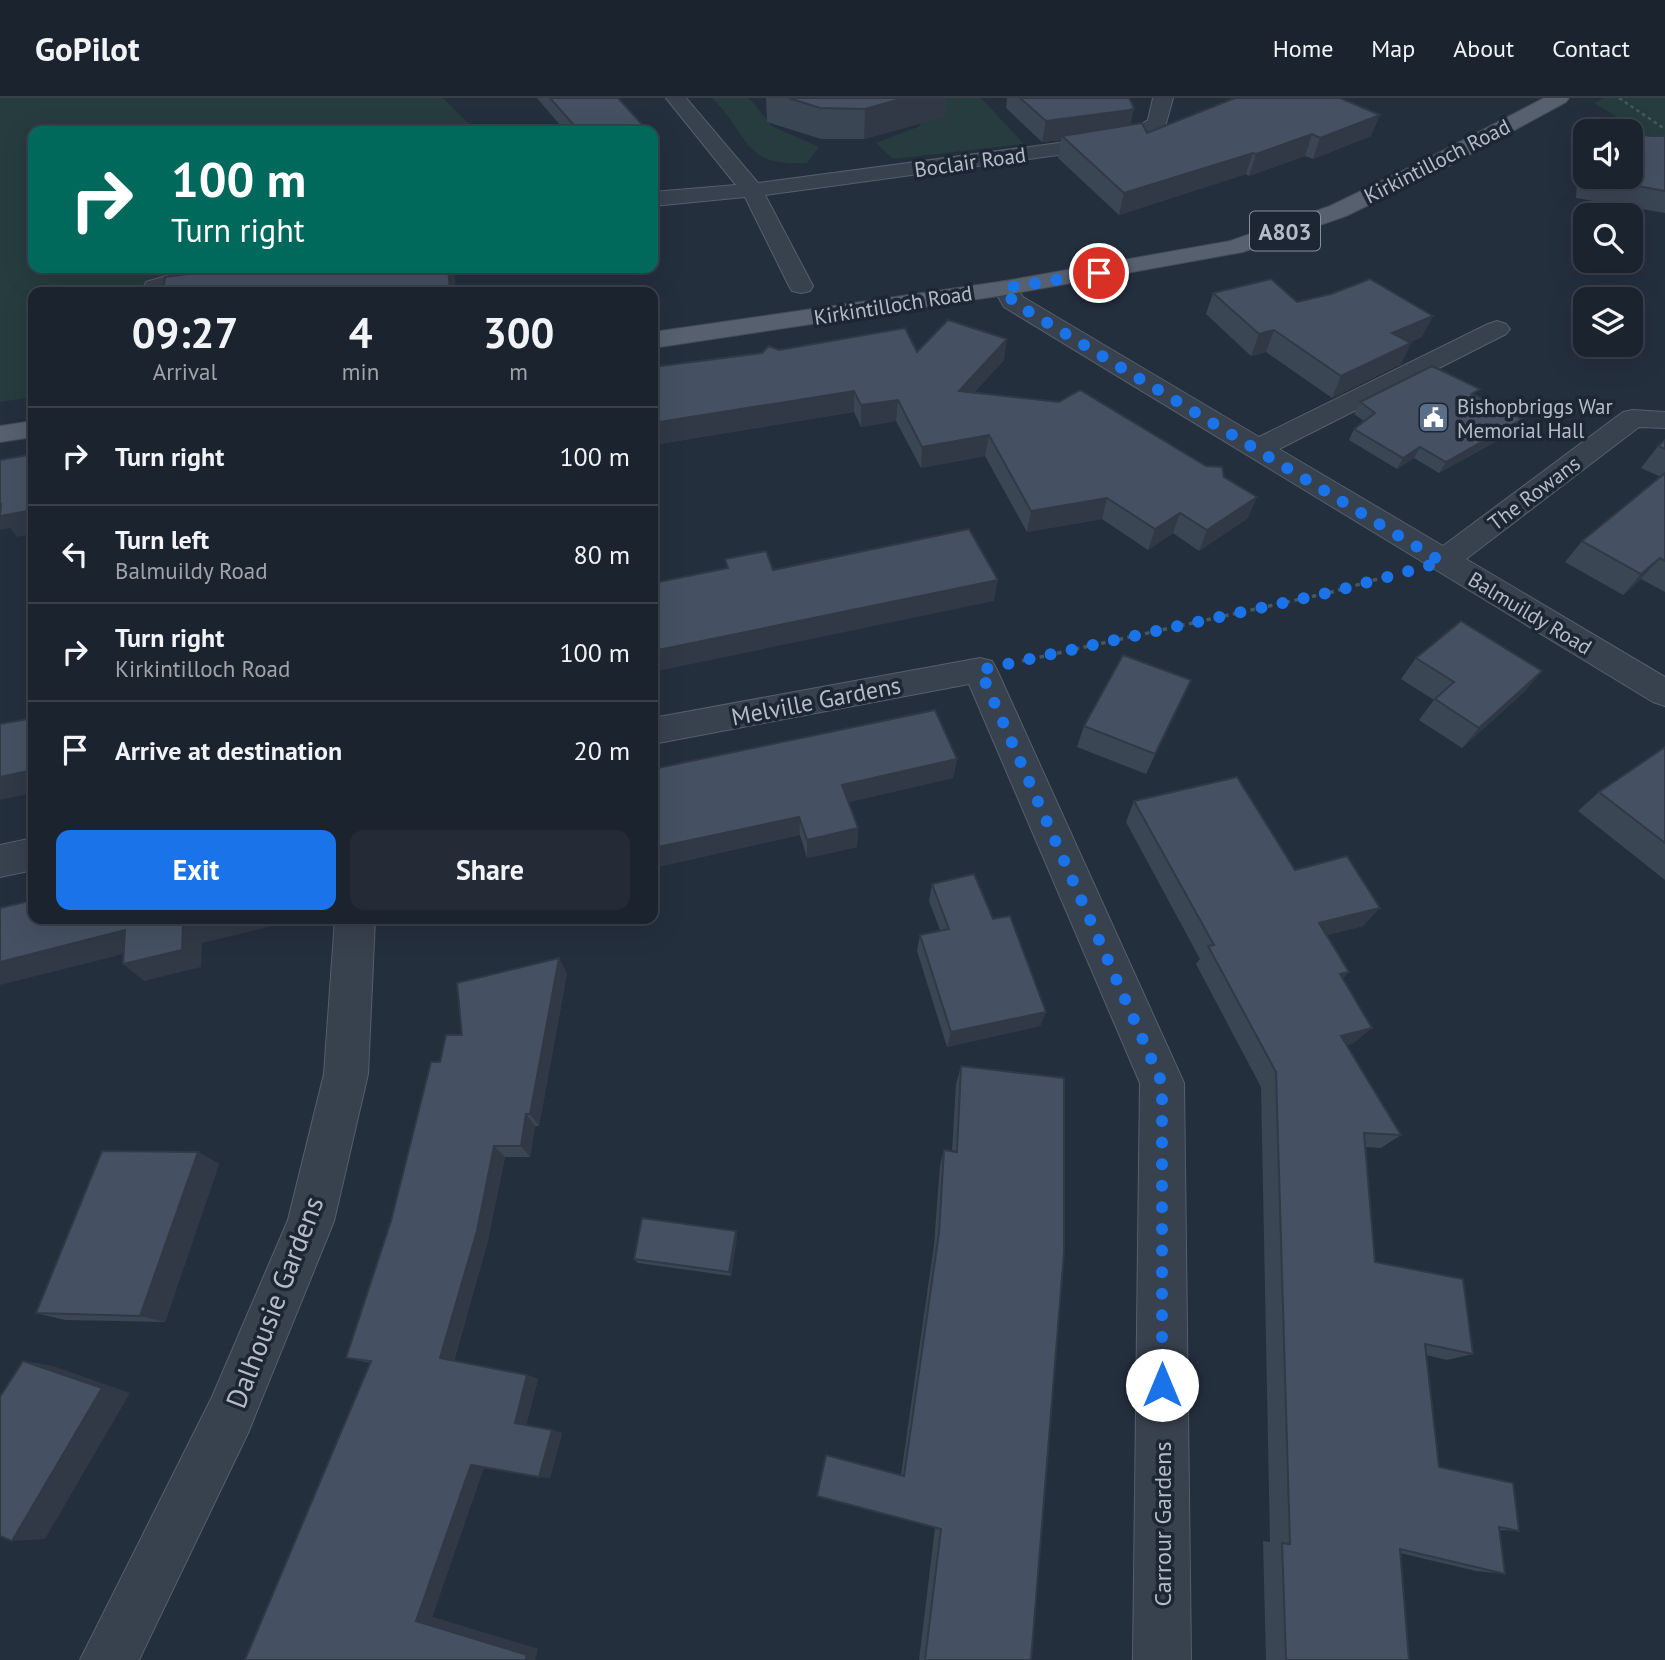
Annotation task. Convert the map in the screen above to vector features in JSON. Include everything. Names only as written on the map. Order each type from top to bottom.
[{"type":"main road","name":"Kirkintilloch Road","points":[[658,339],[1005,288],[1170,260],[1266,238],[1338,211],[1388,188],[1559,98]]},
{"type":"main road","points":[[0,434],[28,430]]},
{"type":"street","points":[[676,98],[752,190],[801,286]]},
{"type":"street","name":"Boclair Road","points":[[658,199],[752,190],[1131,139],[1158,123],[1163,98]]},
{"type":"street","points":[[155,287],[202,273]]},
{"type":"street","name":"Balmuildy Road","points":[[1005,288],[1013,302],[1255,450],[1665,694]]},
{"type":"street","points":[[1255,450],[1497,329]]},
{"type":"street","name":"The Rowans","points":[[1442,562],[1633,418],[1665,420]]},
{"type":"street","name":"Melville Gardens","points":[[658,730],[980,670]]},
{"type":"street","name":"Carrour Gardens","points":[[980,670],[1162,1083],[1162,1660]]},
{"type":"street","points":[[0,861],[28,856]]},
{"type":"street","name":"Dalhousie Gardens","points":[[109,1660],[230,1415],[312,1221],[346,1074],[355,924]]},
{"type":"path","points":[[1619,98],[1665,129]]},
{"type":"path","points":[[980,670],[1332,592],[1442,562]]},
{"type":"green space","points":[[0,98],[443,98],[471,126],[28,126],[28,273],[316,273],[316,287],[28,287],[28,398],[0,402]]},
{"type":"green space","points":[[712,98],[749,98],[772,126],[819,147],[807,163],[770,160],[749,146]]},
{"type":"green space","points":[[898,98],[981,98],[1024,144],[893,159],[876,143],[920,126],[922,108]]},
{"type":"green space","points":[[1604,98],[1665,98],[1665,146],[1643,133],[1643,119],[1620,119],[1594,103]]},
{"type":"building","points":[[550,98],[618,98],[643,126],[575,126]]},
{"type":"building","points":[[789,98],[904,98],[865,109],[820,108]]},
{"type":"building","points":[[1020,98],[1129,98],[1134,108],[1046,121]]},
{"type":"building","points":[[1235,98],[1340,98],[1380,115],[1320,138],[1312,134],[1256,154],[1124,193],[1062,136],[1142,123],[1147,133]]},
{"type":"building","points":[[1643,135],[1665,136],[1665,191],[1643,187]]},
{"type":"building","points":[[196,273],[448,273],[450,287],[164,287],[165,277]]},
{"type":"building","points":[[1271,279],[1297,302],[1331,294],[1370,279],[1433,316],[1392,333],[1411,343],[1341,376],[1274,330],[1259,334],[1213,293]]},
{"type":"building","points":[[948,320],[1007,339],[959,391],[1059,402],[1080,390],[1206,466],[1222,467],[1224,477],[1257,497],[1207,530],[1180,513],[1155,529],[1107,498],[1031,511],[989,435],[922,447],[898,400],[861,405],[854,391],[658,422],[658,366],[762,353],[769,346],[779,350],[905,328],[917,352]]},
{"type":"building","name":"Bishopbriggs War Memorial Hall","points":[[1432,366],[1480,389],[1472,394],[1522,419],[1446,462],[1420,447],[1403,458],[1354,429],[1375,413],[1360,402]]},
{"type":"building","points":[[1665,440],[1665,449],[1658,446]]},
{"type":"building","points":[[28,455],[28,511],[0,516],[0,460]]},
{"type":"building","points":[[1665,473],[1665,561],[1660,558],[1641,574],[1582,541]]},
{"type":"building","points":[[969,529],[998,580],[658,650],[658,582],[728,568],[725,559],[766,551],[773,570]]},
{"type":"building","points":[[1461,621],[1542,671],[1479,728],[1435,699],[1454,682],[1416,658]]},
{"type":"building","points":[[1123,655],[1191,680],[1155,754],[1084,726]]},
{"type":"building","points":[[935,710],[957,759],[842,785],[858,828],[807,840],[799,817],[658,847],[658,768]]},
{"type":"building","points":[[28,719],[28,771],[0,777],[0,724]]},
{"type":"building","points":[[1665,747],[1665,843],[1599,792]]},
{"type":"building","points":[[1237,777],[1295,870],[1347,856],[1380,908],[1319,923],[1349,972],[1340,974],[1372,1028],[1341,1036],[1401,1135],[1364,1133],[1375,1262],[1463,1279],[1473,1354],[1425,1344],[1439,1467],[1513,1483],[1519,1531],[1499,1527],[1505,1574],[1400,1549],[1409,1660],[1286,1660],[1282,1543],[1290,1544],[1276,1072],[1208,946],[1214,945],[1134,801]]},
{"type":"building","points":[[974,874],[993,919],[1010,916],[1046,1012],[951,1032],[920,935],[949,929],[932,884]]},
{"type":"building","points":[[28,901],[28,924],[192,924],[183,926],[182,950],[123,964],[125,930],[0,962],[0,908]]},
{"type":"building","points":[[559,958],[530,1114],[526,1114],[521,1146],[494,1146],[477,1231],[440,1358],[527,1375],[515,1423],[552,1430],[539,1477],[471,1465],[416,1621],[527,1655],[525,1660],[245,1660],[371,1361],[346,1358],[391,1221],[431,1062],[440,1062],[446,1035],[462,1035],[457,983]]},
{"type":"building","points":[[961,1066],[1064,1078],[1064,1252],[1031,1660],[925,1660],[941,1529],[817,1496],[826,1455],[904,1476],[939,1233],[944,1150],[957,1152]]},
{"type":"building","points":[[102,1151],[198,1152],[140,1316],[36,1313]]},
{"type":"building","points":[[642,1218],[736,1231],[729,1272],[634,1259]]},
{"type":"building","points":[[23,1361],[102,1388],[12,1541],[0,1536],[0,1397]]},
{"type":"place","name":"Bishopbriggs War Memorial Hall","points":[[1434,418]]},
{"type":"route","points":[[1099,273],[1005,288],[1013,302],[1442,562],[1332,592],[980,670],[1162,1083],[1162,1385]]}]
